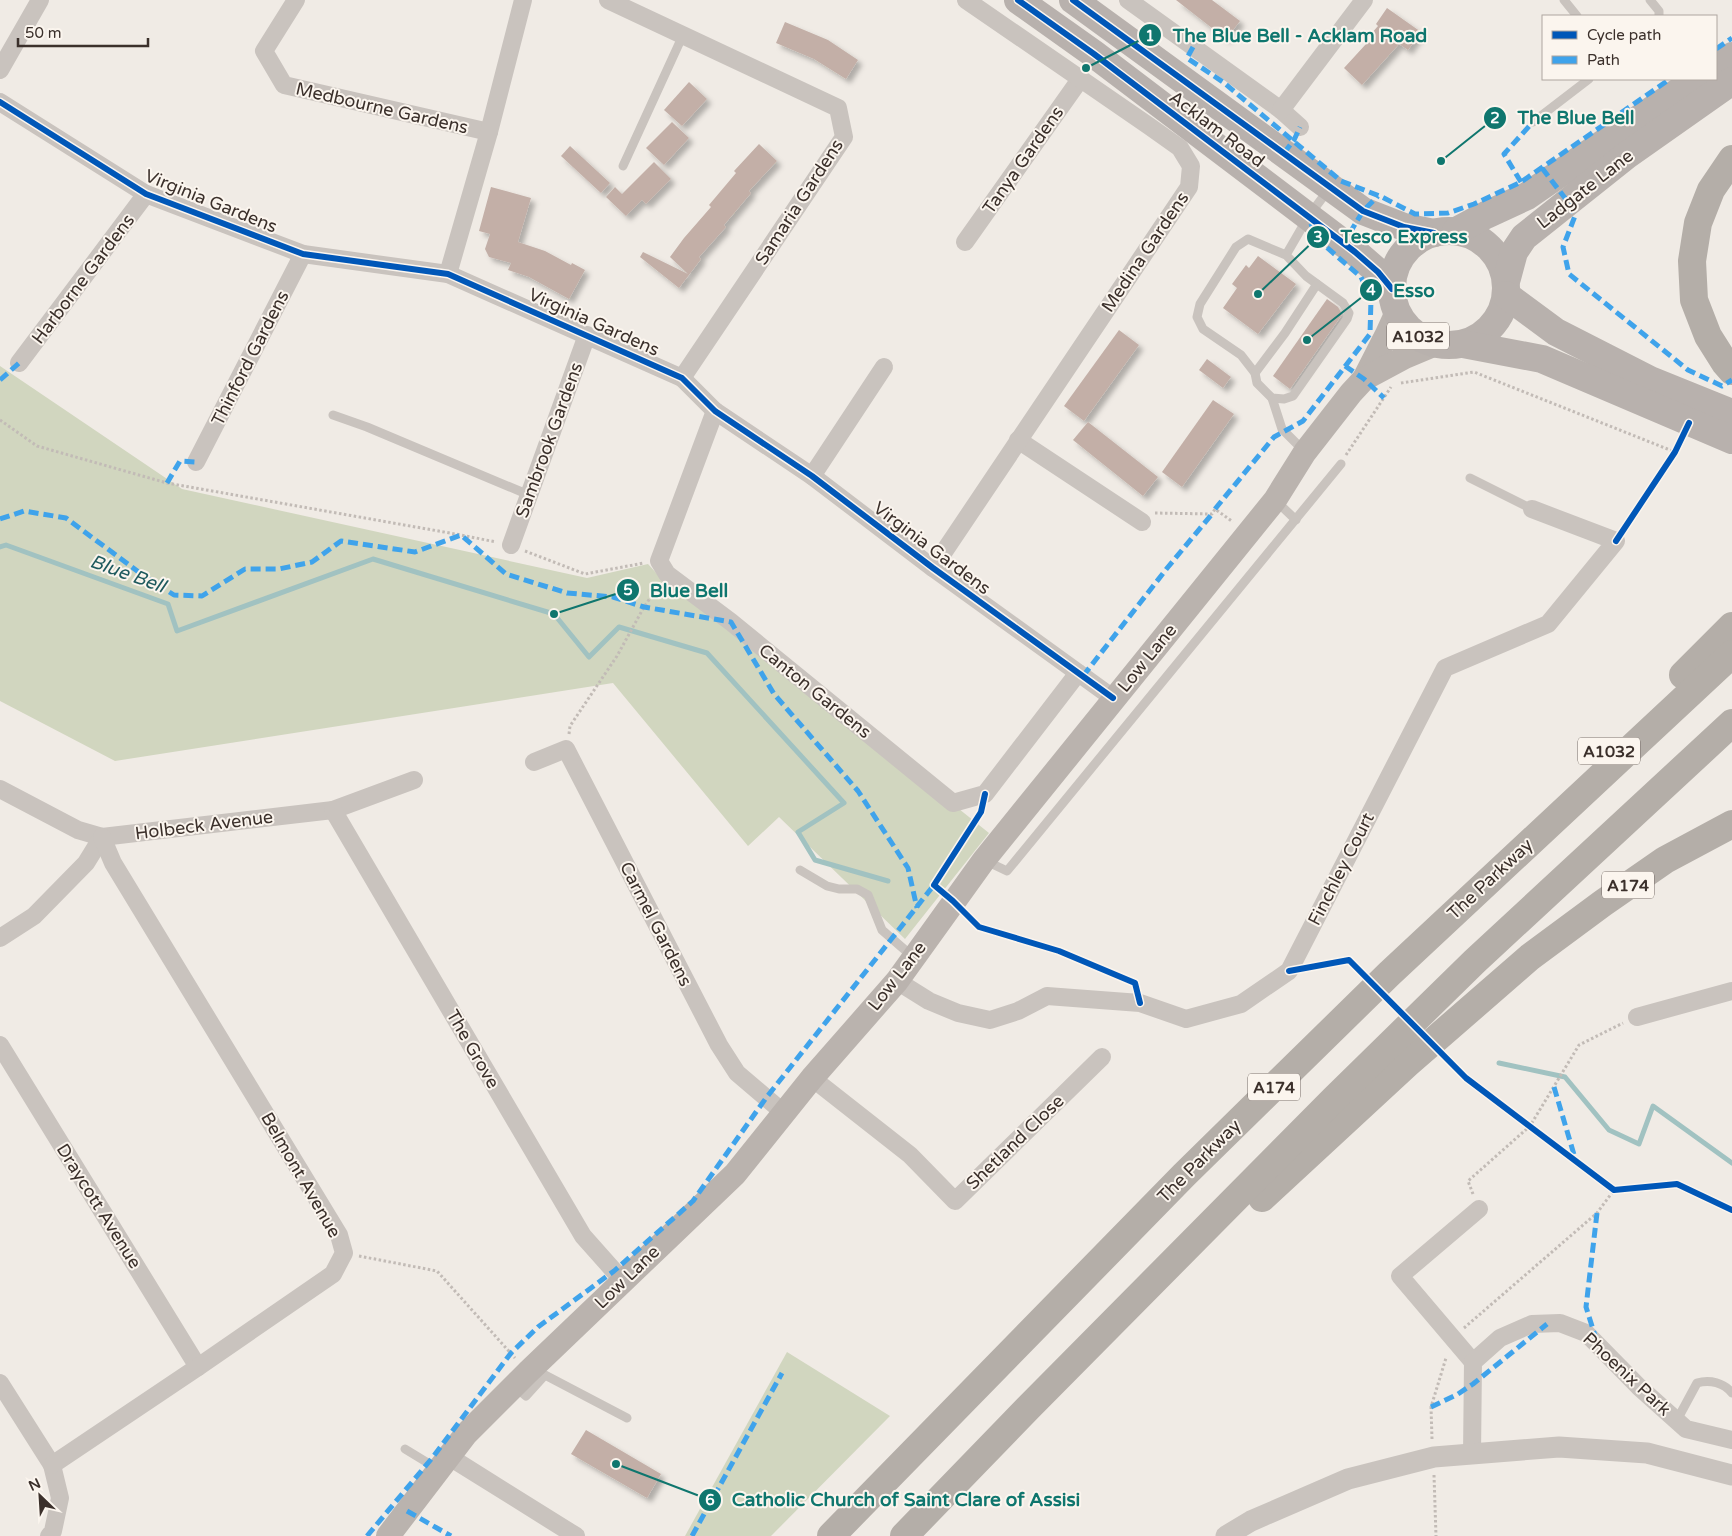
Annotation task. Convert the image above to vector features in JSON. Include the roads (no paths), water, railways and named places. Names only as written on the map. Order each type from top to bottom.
[{"type":"highway","points":[[1732,158],[1711,190],[1698,223],[1692,261],[1694,300],[1708,336],[1732,371]]},
{"type":"highway","name":"A1032","points":[[1489,879],[1650,708],[1732,626]]},
{"type":"highway","name":"The Parkway","points":[[831,1536],[1184,1175],[1389,974],[1732,654]]},
{"type":"highway","name":"A174","points":[[904,1536],[1026,1409],[1334,1099],[1475,961],[1732,723]]},
{"type":"highway","name":"A174","points":[[1026,1409],[1165,1291],[1309,1153],[1407,1064],[1530,957],[1603,902],[1665,860],[1732,824]]},
{"type":"main road","name":"Acklam Road","points":[[1073,0],[1363,211],[1404,227],[1445,232]]},
{"type":"main road","name":"Acklam Road","points":[[1028,3],[1355,252],[1378,272],[1394,300]]},
{"type":"main road","points":[[1717,65],[1732,56]]},
{"type":"main road","name":"Ladgate Lane","points":[[1445,232],[1527,196],[1681,95],[1732,81]]},
{"type":"main road","name":"Ladgate Lane","points":[[1507,287],[1514,252],[1524,237],[1627,155],[1681,95]]},
{"type":"main road","points":[[1445,232],[1481,240],[1492,250],[1501,263],[1507,287],[1556,332],[1650,380],[1732,413]]},
{"type":"main road","name":"A1032","points":[[1445,232],[1417,241],[1403,254],[1394,270],[1394,300],[1403,323],[1413,333],[1424,340],[1542,359],[1732,440]]},
{"type":"main road","name":"A1032","points":[[1450,344],[1479,337],[1492,326],[1502,312],[1507,287]]},
{"type":"main road","name":"Low Lane","points":[[1364,379],[1388,334],[1394,300]]},
{"type":"main road","name":"Low Lane","points":[[388,1536],[466,1434],[735,1174],[812,1078],[897,981],[984,860],[1113,698],[1249,534],[1275,500],[1305,452],[1351,392],[1364,379],[1405,357],[1450,344]]},
{"type":"street","points":[[0,70],[40,0]]},
{"type":"street","name":"Medbourne Gardens","points":[[296,0],[264,51],[284,85],[488,132]]},
{"type":"street","points":[[448,274],[523,0]]},
{"type":"street","name":"Samaria Gardens","points":[[608,0],[838,108],[844,137],[682,378]]},
{"type":"street","name":"Medina Gardens","points":[[933,568],[1189,187],[1191,166],[1180,148],[966,0]]},
{"type":"street","points":[[1128,0],[1281,110],[1300,126]]},
{"type":"street","points":[[1281,110],[1364,0]]},
{"type":"street","name":"Tanya Gardens","points":[[965,242],[1081,78]]},
{"type":"street","name":"Virginia Gardens","points":[[0,102],[146,194],[303,254],[448,274],[682,378],[715,410],[812,476],[933,568],[1113,698]]},
{"type":"street","name":"Harborne Gardens","points":[[19,363],[146,194]]},
{"type":"street","name":"Thinford Gardens","points":[[196,462],[303,254]]},
{"type":"street","name":"Sambrook Gardens","points":[[510,545],[587,335]]},
{"type":"street","points":[[812,476],[884,367]]},
{"type":"street","name":"Canton Gardens","points":[[715,410],[663,568],[953,803],[985,794],[1078,673]]},
{"type":"street","points":[[1018,440],[1142,522]]},
{"type":"street","name":"Finchley Court","points":[[897,981],[929,1001],[951,1010],[990,1020],[1018,1011],[1047,996],[1140,1003],[1186,1019],[1241,1004],[1289,970],[1445,668],[1548,624],[1616,541],[1532,508]]},
{"type":"street","name":"Carmel Gardens","points":[[534,762],[566,749],[719,1045],[737,1073],[784,1113]]},
{"type":"street","name":"Holbeck Avenue","points":[[0,789],[78,830],[102,837],[333,810],[414,780]]},
{"type":"street","name":"The Grove","points":[[333,810],[583,1236],[623,1281]]},
{"type":"street","points":[[0,938],[34,916],[86,863],[102,837]]},
{"type":"street","name":"Belmont Avenue","points":[[52,1465],[333,1274],[344,1253],[339,1235],[113,863],[102,837]]},
{"type":"street","points":[[1637,1016],[1732,990]]},
{"type":"street","name":"Draycott Avenue","points":[[0,1045],[198,1367]]},
{"type":"street","name":"Shetland Close","points":[[812,1078],[910,1155],[955,1201],[1102,1057]]},
{"type":"street","points":[[1472,1455],[1473,1362],[1400,1276],[1479,1209]]},
{"type":"street","name":"Phoenix Park","points":[[1473,1362],[1500,1338],[1532,1324],[1560,1323],[1586,1333],[1639,1387],[1686,1429],[1732,1440]]},
{"type":"street","points":[[0,1382],[52,1465],[60,1498],[53,1531],[48,1536]]},
{"type":"street","points":[[1226,1536],[1251,1521],[1348,1479],[1434,1457],[1559,1447],[1647,1453],[1732,1475]]},
{"type":"street","points":[[443,1463],[576,1536]]},
{"type":"lane","points":[[1564,0],[1576,15]]},
{"type":"lane","points":[[1650,0],[1659,12],[1659,15]]},
{"type":"lane","points":[[623,166],[683,35]]},
{"type":"lane","points":[[1534,122],[1588,80]]},
{"type":"lane","points":[[1286,255],[1308,216],[1330,187]]},
{"type":"lane","points":[[1272,398],[1284,399],[1293,396],[1347,319],[1348,313],[1343,303],[1306,276],[1286,255],[1248,239],[1236,246],[1200,304],[1197,317],[1203,329],[1241,355],[1255,373],[1258,383],[1272,398],[1282,429],[1305,452]]},
{"type":"lane","points":[[1255,373],[1285,333],[1317,284]]},
{"type":"lane","points":[[333,415],[367,427],[529,495]]},
{"type":"lane","points":[[984,860],[1007,871],[1341,464]]},
{"type":"lane","points":[[1470,478],[1532,508]]},
{"type":"lane","points":[[1275,500],[1296,520]]},
{"type":"lane","points":[[800,870],[826,886],[838,889],[857,889],[868,895],[882,930],[913,958]]},
{"type":"lane","points":[[521,1379],[526,1396],[545,1375],[627,1418]]},
{"type":"lane","points":[[1677,1420],[1697,1382],[1704,1381],[1726,1386],[1732,1393]]},
{"type":"lane","points":[[405,1450],[428,1463],[443,1463]]},
{"type":"waterway","name":"Blue Bell","points":[[0,547],[6,545],[168,604],[177,631],[373,559],[554,614],[589,657],[619,627],[707,653],[844,803],[798,832],[815,860],[888,881]]},
{"type":"waterway","points":[[1499,1063],[1565,1077],[1609,1130],[1639,1144],[1653,1106],[1732,1163]]},
{"type":"place","name":"The Blue Bell - Acklam Road","points":[[1086,68]]},
{"type":"place","name":"The Blue Bell","points":[[1441,161]]},
{"type":"place","name":"Tesco Express","points":[[1258,294]]},
{"type":"place","name":"Esso","points":[[1307,340]]},
{"type":"place","name":"Blue Bell","points":[[554,614]]},
{"type":"place","name":"Catholic Church of Saint Clare of Assisi","points":[[616,1464]]}]
